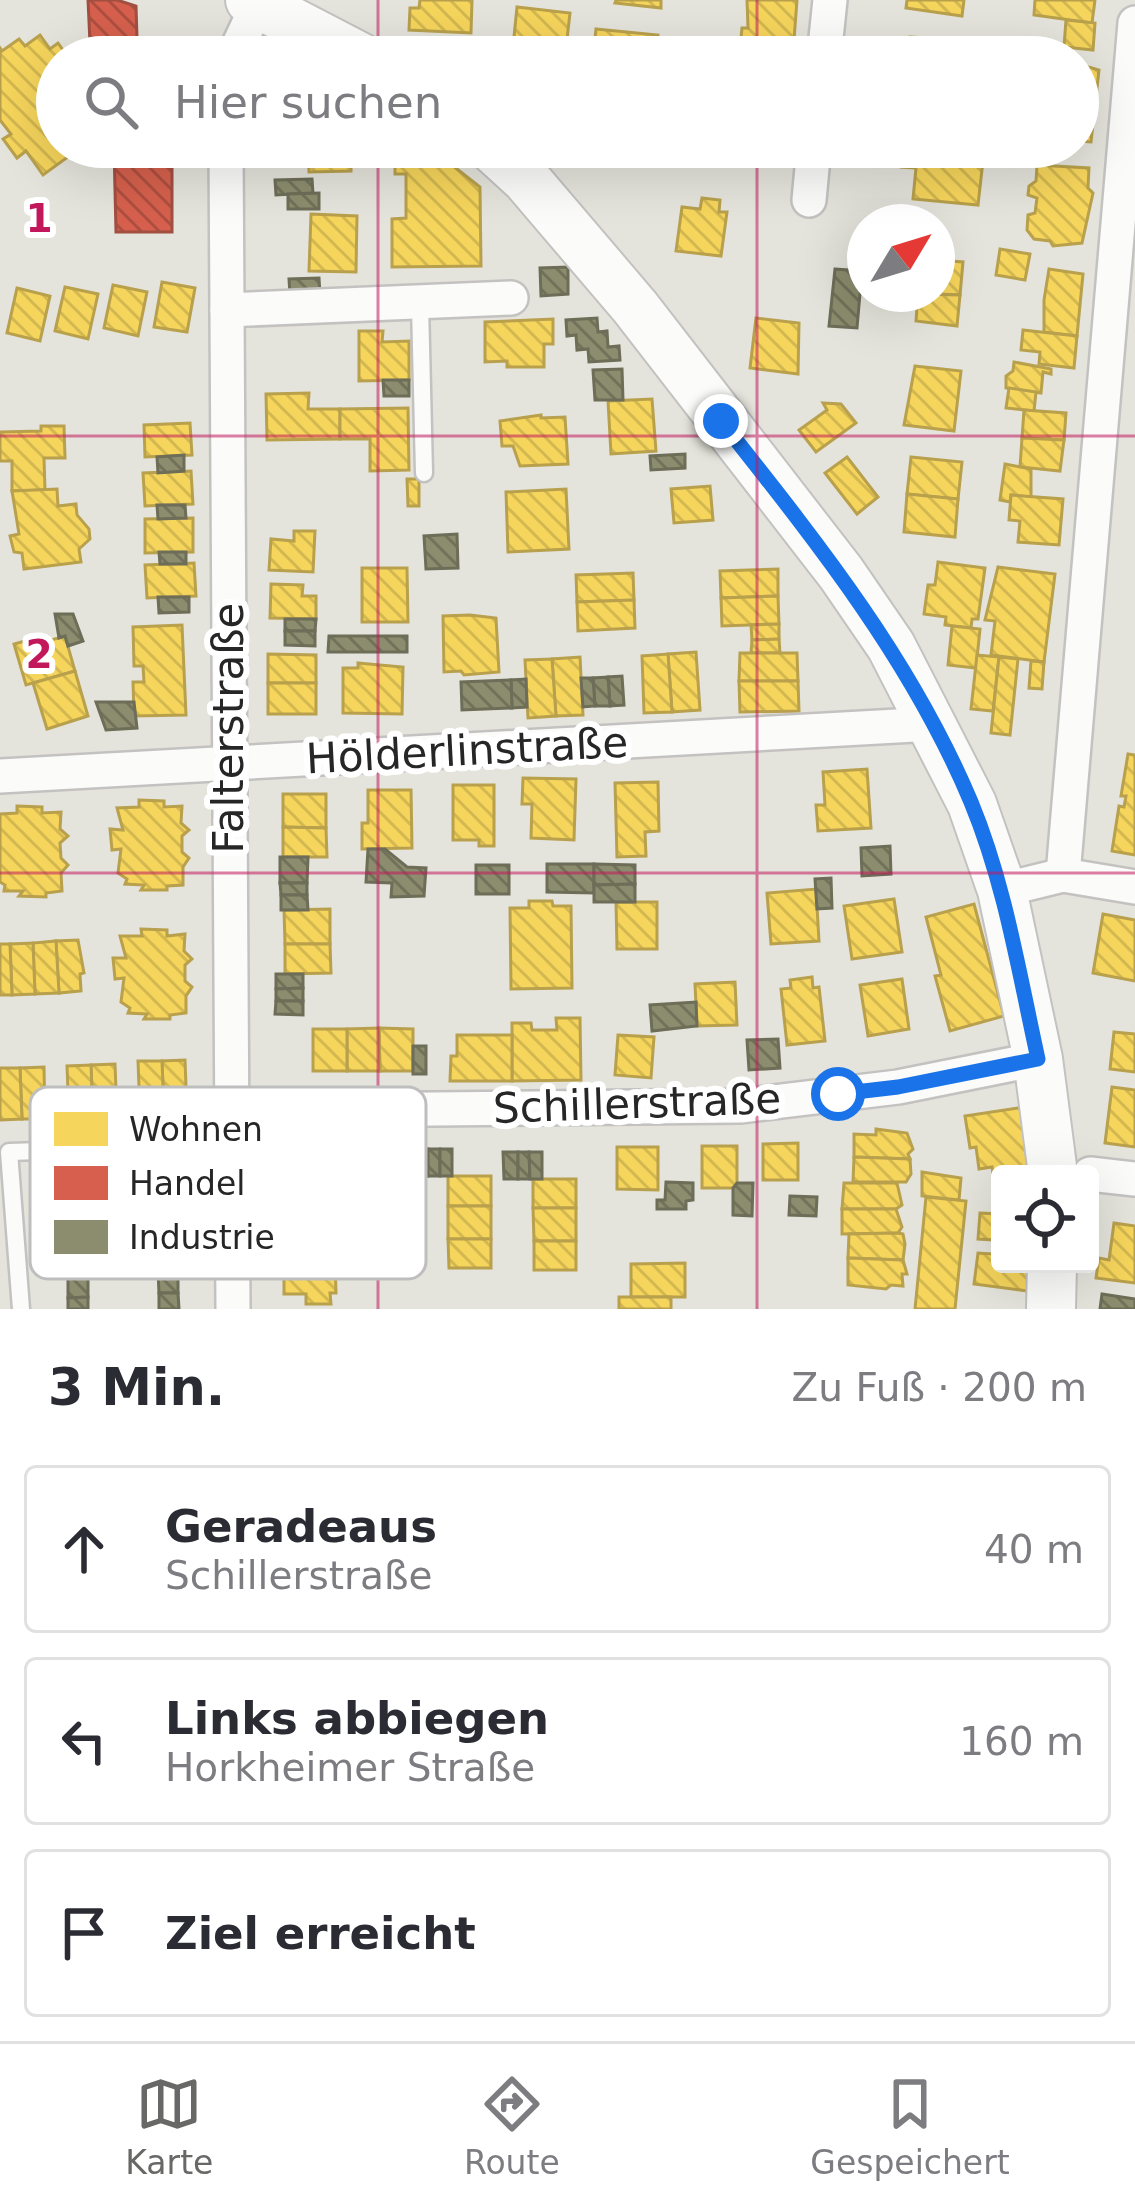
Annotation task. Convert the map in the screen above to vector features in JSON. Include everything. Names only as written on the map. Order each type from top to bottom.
[{"type":"main road","points":[[254,2],[320,36]]},
{"type":"main road","points":[[514,168],[635,307],[841,573],[891,646],[972,804],[1002,890],[1038,1059],[1069,1165]]},
{"type":"main road","points":[[1051,1309],[1052,1273]]},
{"type":"street","points":[[826,36],[830,0]]},
{"type":"street","points":[[241,36],[254,2]]},
{"type":"street","points":[[1063,875],[1135,22]]},
{"type":"street","name":"Falterstraße","points":[[226,168],[232,1087]]},
{"type":"street","points":[[809,200],[812,168]]},
{"type":"street","points":[[227,310],[511,298]]},
{"type":"street","name":"Hölderlinstraße","points":[[0,776],[933,724]]},
{"type":"street","points":[[1002,890],[1063,875],[1135,886]]},
{"type":"street","name":"Schillerstraße","points":[[426,1109],[741,1106],[898,1087],[1038,1059]]},
{"type":"street","points":[[1099,1176],[1135,1179]]},
{"type":"street","name":"Falterstraße","points":[[232,1279],[232,1309]]},
{"type":"lane","points":[[420,304],[424,473]]},
{"type":"lane","points":[[5,1152],[21,1309]]},
{"type":"building: Wohnen","points":[[420,0],[472,0],[471,33],[409,30],[410,8],[419,8]]},
{"type":"building: Wohnen","points":[[661,0],[661,8],[615,3]]},
{"type":"building: Wohnen","points":[[747,0],[797,0],[794,36],[741,36],[742,28],[748,28]]},
{"type":"building: Wohnen","points":[[907,0],[964,0],[962,16],[906,8]]},
{"type":"building: Wohnen","points":[[1035,0],[1095,0],[1092,23],[1034,15]]},
{"type":"building: Wohnen","points":[[517,7],[570,13],[567,36],[514,36]]},
{"type":"building: Wohnen","points":[[1066,20],[1095,23],[1094,36],[1065,36]]},
{"type":"building: Wohnen","points":[[596,29],[658,35],[658,36],[595,36]]},
{"type":"building: Wohnen","points":[[36,38],[36,165],[26,151],[17,158],[3,139],[11,134],[0,120],[0,48],[19,39],[25,46]]},
{"type":"building: Wohnen","points":[[309,168],[351,168],[351,171],[309,172]]},
{"type":"building: Wohnen","points":[[395,168],[456,168],[480,187],[481,266],[392,267],[392,219],[406,218],[406,174],[395,174]]},
{"type":"building: Wohnen","points":[[916,168],[982,168],[978,205],[913,199]]},
{"type":"building: Wohnen","points":[[1037,168],[1089,168],[1088,188],[1093,193],[1082,243],[1053,246],[1050,241],[1034,239],[1027,230],[1037,198],[1028,195],[1029,186],[1036,181]]},
{"type":"building: Wohnen","points":[[702,198],[720,200],[719,212],[727,212],[721,256],[676,251],[682,207],[700,209]]},
{"type":"building: Wohnen","points":[[311,214],[357,216],[356,272],[309,271]]},
{"type":"building: Wohnen","points":[[1000,249],[1030,254],[1025,280],[996,275]]},
{"type":"building: Wohnen","points":[[955,261],[963,262],[960,295],[955,295]]},
{"type":"building: Wohnen","points":[[1049,269],[1083,274],[1077,336],[1044,332]]},
{"type":"building: Wohnen","points":[[162,282],[195,288],[187,332],[154,327]]},
{"type":"building: Wohnen","points":[[113,285],[147,292],[138,336],[104,328]]},
{"type":"building: Wohnen","points":[[65,287],[98,294],[88,339],[55,331]]},
{"type":"building: Wohnen","points":[[17,288],[50,296],[40,341],[7,333]]},
{"type":"building: Wohnen","points":[[955,295],[960,295],[957,326],[916,321],[917,312],[955,312]]},
{"type":"building: Wohnen","points":[[756,318],[799,323],[798,374],[750,368]]},
{"type":"building: Wohnen","points":[[553,319],[553,344],[544,344],[544,367],[485,362],[485,322]]},
{"type":"building: Wohnen","points":[[1023,330],[1077,336],[1074,368],[1039,364],[1040,352],[1021,350]]},
{"type":"building: Wohnen","points":[[359,331],[383,331],[382,342],[409,341],[409,380],[359,381]]},
{"type":"building: Wohnen","points":[[1014,362],[1051,369],[1051,374],[1043,372],[1041,393],[1006,388]]},
{"type":"building: Wohnen","points":[[915,366],[961,371],[954,431],[904,425]]},
{"type":"building: Wohnen","points":[[1009,388],[1036,392],[1034,411],[1006,408]]},
{"type":"building: Wohnen","points":[[309,393],[308,409],[340,409],[340,439],[267,440],[266,394]]},
{"type":"building: Wohnen","points":[[652,399],[656,451],[611,454],[608,401]]},
{"type":"building: Wohnen","points":[[823,403],[841,404],[856,423],[816,452],[799,430],[827,410]]},
{"type":"building: Wohnen","points":[[408,408],[409,470],[370,471],[370,439],[340,439],[340,409]]},
{"type":"building: Wohnen","points":[[1024,410],[1066,413],[1064,440],[1022,438]]},
{"type":"building: Wohnen","points":[[565,417],[568,464],[520,466],[513,446],[502,446],[500,421]]},
{"type":"building: Wohnen","points":[[190,423],[192,455],[145,457],[144,425]]},
{"type":"building: Wohnen","points":[[41,426],[64,426],[65,458],[44,458],[45,490],[12,491],[12,461],[0,461],[0,432],[41,431]]},
{"type":"building: Wohnen","points":[[1022,438],[1064,440],[1060,471],[1020,467]]},
{"type":"building: Wohnen","points":[[847,457],[878,497],[857,514],[825,473]]},
{"type":"building: Wohnen","points":[[911,457],[962,462],[958,499],[907,494]]},
{"type":"building: Wohnen","points":[[1005,464],[1031,469],[1031,497],[1011,495],[1010,502],[1000,500]]},
{"type":"building: Wohnen","points":[[191,471],[193,504],[145,506],[143,473]]},
{"type":"building: Wohnen","points":[[407,479],[419,479],[419,506],[408,506]]},
{"type":"building: Wohnen","points":[[710,486],[713,520],[674,523],[671,489]]},
{"type":"building: Wohnen","points":[[57,489],[58,506],[76,504],[77,515],[89,529],[90,539],[79,549],[81,562],[24,569],[22,553],[14,552],[10,536],[19,534],[12,491]]},
{"type":"building: Wohnen","points":[[566,489],[569,549],[508,552],[506,492]]},
{"type":"building: Wohnen","points":[[907,494],[958,499],[955,537],[904,532]]},
{"type":"building: Wohnen","points":[[1011,495],[1063,499],[1059,545],[1018,542],[1020,521],[1009,520]]},
{"type":"building: Wohnen","points":[[193,518],[193,552],[145,553],[145,519]]},
{"type":"building: Wohnen","points":[[294,531],[315,531],[313,572],[269,570],[271,539],[294,541]]},
{"type":"building: Wohnen","points":[[938,562],[985,568],[978,619],[972,619],[971,628],[945,625],[946,617],[924,614],[928,585],[935,585]]},
{"type":"building: Wohnen","points":[[194,563],[196,596],[147,598],[145,565]]},
{"type":"building: Wohnen","points":[[998,567],[1055,574],[1044,662],[991,655],[995,621],[985,620]]},
{"type":"building: Wohnen","points":[[362,568],[407,568],[408,622],[362,622]]},
{"type":"building: Wohnen","points":[[778,569],[778,596],[721,598],[720,571]]},
{"type":"building: Wohnen","points":[[633,573],[634,600],[577,602],[576,575]]},
{"type":"building: Wohnen","points":[[271,584],[303,585],[302,596],[316,596],[316,619],[270,618]]},
{"type":"building: Wohnen","points":[[778,596],[779,624],[722,626],[721,598]]},
{"type":"building: Wohnen","points":[[634,600],[635,628],[578,631],[577,602]]},
{"type":"building: Wohnen","points":[[443,616],[496,618],[499,672],[444,672]]},
{"type":"building: Wohnen","points":[[779,624],[779,639],[752,640],[751,625]]},
{"type":"building: Wohnen","points":[[182,625],[186,715],[134,716],[133,682],[144,682],[143,666],[134,666],[133,627]]},
{"type":"building: Wohnen","points":[[952,626],[980,629],[976,668],[948,665]]},
{"type":"building: Wohnen","points":[[43,636],[44,642],[65,636],[75,671],[26,685],[14,644]]},
{"type":"building: Wohnen","points":[[779,639],[780,653],[751,653],[752,640]]},
{"type":"building: Wohnen","points":[[696,652],[700,710],[672,712],[668,654]]},
{"type":"building: Wohnen","points":[[740,653],[797,653],[798,681],[739,681]]},
{"type":"building: Wohnen","points":[[268,654],[316,655],[316,683],[268,683]]},
{"type":"building: Wohnen","points":[[668,654],[672,712],[644,713],[642,656]]},
{"type":"building: Wohnen","points":[[977,655],[999,657],[993,711],[971,709]]},
{"type":"building: Wohnen","points":[[580,657],[583,715],[556,716],[552,659]]},
{"type":"building: Wohnen","points":[[999,657],[1018,659],[1010,735],[991,733]]},
{"type":"building: Wohnen","points":[[552,659],[556,716],[528,718],[525,660]]},
{"type":"building: Wohnen","points":[[1031,661],[1044,662],[1042,689],[1029,688]]},
{"type":"building: Wohnen","points":[[358,663],[403,667],[402,714],[343,713],[343,668],[358,668]]},
{"type":"building: Wohnen","points":[[75,671],[88,716],[47,729],[33,683]]},
{"type":"building: Wohnen","points":[[739,681],[798,681],[799,711],[740,712]]},
{"type":"building: Wohnen","points":[[268,683],[316,683],[316,714],[268,714]]},
{"type":"building: Wohnen","points":[[1128,754],[1135,755],[1135,855],[1112,851],[1119,806],[1124,807],[1126,796],[1121,796]]},
{"type":"building: Wohnen","points":[[867,769],[871,828],[818,831],[816,805],[825,805],[823,772]]},
{"type":"building: Wohnen","points":[[523,778],[576,779],[574,840],[531,838],[532,804],[522,804]]},
{"type":"building: Wohnen","points":[[658,782],[659,831],[645,832],[646,856],[617,857],[615,783]]},
{"type":"building: Wohnen","points":[[453,785],[494,785],[494,846],[479,846],[479,840],[453,840]]},
{"type":"building: Wohnen","points":[[368,790],[411,790],[412,848],[362,849]]},
{"type":"building: Wohnen","points":[[283,794],[326,794],[326,828],[283,827]]},
{"type":"building: Wohnen","points":[[139,800],[182,806],[181,823],[189,830],[182,836],[182,852],[189,858],[183,867],[183,885],[141,890],[144,885],[125,884],[127,879],[118,873],[121,849],[112,850],[110,829],[123,830],[117,808],[139,807]]},
{"type":"building: Wohnen","points":[[17,806],[61,812],[60,829],[68,836],[60,843],[61,858],[68,865],[61,873],[62,891],[46,893],[46,897],[4,891],[0,814],[17,813]]},
{"type":"building: Wohnen","points":[[283,827],[326,828],[327,857],[283,857]]},
{"type":"building: Wohnen","points":[[816,889],[819,941],[771,944],[767,893]]},
{"type":"building: Wohnen","points":[[894,899],[902,952],[852,959],[844,906]]},
{"type":"building: Wohnen","points":[[529,901],[571,906],[572,988],[511,989],[510,908],[529,908]]},
{"type":"building: Wohnen","points":[[616,902],[657,902],[657,949],[617,949]]},
{"type":"building: Wohnen","points":[[974,904],[1004,1016],[950,1031],[926,917]]},
{"type":"building: Wohnen","points":[[330,909],[330,944],[285,944],[284,910]]},
{"type":"building: Wohnen","points":[[1103,914],[1135,920],[1135,981],[1093,973]]},
{"type":"building: Wohnen","points":[[141,929],[167,930],[167,936],[185,934],[184,951],[192,959],[185,965],[185,981],[192,987],[186,996],[186,1013],[170,1015],[170,1019],[144,1019],[147,1014],[128,1013],[130,1008],[121,1002],[124,978],[115,979],[113,958],[126,958],[120,936],[142,936]]},
{"type":"building: Wohnen","points":[[78,940],[84,973],[80,974],[81,991],[59,993],[56,941]]},
{"type":"building: Wohnen","points":[[56,941],[59,993],[35,994],[33,943]]},
{"type":"building: Wohnen","points":[[33,943],[35,994],[12,995],[10,944]]},
{"type":"building: Wohnen","points":[[0,944],[10,944],[12,995],[0,995]]},
{"type":"building: Wohnen","points":[[285,944],[330,944],[331,973],[285,974]]},
{"type":"building: Wohnen","points":[[812,977],[813,988],[819,987],[825,1041],[787,1045],[781,989],[791,988],[790,980]]},
{"type":"building: Wohnen","points":[[902,979],[909,1029],[868,1036],[860,985]]},
{"type":"building: Wohnen","points":[[735,982],[737,1025],[697,1026],[695,984]]},
{"type":"building: Wohnen","points":[[556,1018],[580,1018],[581,1080],[512,1081],[512,1023],[531,1023],[532,1030],[557,1030]]},
{"type":"building: Wohnen","points":[[379,1028],[413,1029],[413,1071],[380,1071]]},
{"type":"building: Wohnen","points":[[379,1028],[380,1071],[347,1071],[347,1029]]},
{"type":"building: Wohnen","points":[[313,1029],[347,1029],[347,1071],[313,1071]]},
{"type":"building: Wohnen","points":[[1114,1032],[1135,1034],[1135,1072],[1110,1069]]},
{"type":"building: Wohnen","points":[[457,1035],[512,1035],[512,1081],[450,1081]]},
{"type":"building: Wohnen","points":[[618,1035],[654,1037],[651,1078],[615,1075]]},
{"type":"building: Wohnen","points":[[185,1060],[186,1087],[163,1087],[162,1061]]},
{"type":"building: Wohnen","points":[[138,1061],[162,1061],[163,1087],[139,1087]]},
{"type":"building: Wohnen","points":[[115,1064],[116,1087],[92,1087],[91,1065]]},
{"type":"building: Wohnen","points":[[91,1065],[92,1087],[68,1087],[67,1066]]},
{"type":"building: Wohnen","points":[[44,1067],[44,1087],[30,1087],[30,1119],[22,1119],[20,1068]]},
{"type":"building: Wohnen","points":[[0,1068],[20,1068],[22,1119],[0,1120]]},
{"type":"building: Wohnen","points":[[1112,1087],[1135,1090],[1135,1147],[1105,1143]]},
{"type":"building: Wohnen","points":[[1024,1107],[1033,1165],[979,1169],[965,1116]]},
{"type":"building: Wohnen","points":[[876,1129],[907,1133],[913,1149],[910,1159],[854,1157],[854,1134],[876,1135]]},
{"type":"building: Wohnen","points":[[798,1143],[798,1180],[763,1180],[763,1144]]},
{"type":"building: Wohnen","points":[[702,1146],[737,1146],[737,1188],[702,1188]]},
{"type":"building: Wohnen","points":[[617,1147],[658,1147],[658,1190],[617,1189]]},
{"type":"building: Wohnen","points":[[854,1157],[910,1159],[911,1174],[906,1182],[853,1182]]},
{"type":"building: Wohnen","points":[[922,1172],[961,1178],[959,1200],[922,1196]]},
{"type":"building: Wohnen","points":[[448,1176],[491,1176],[491,1206],[448,1206]]},
{"type":"building: Wohnen","points":[[533,1179],[576,1179],[576,1208],[533,1208]]},
{"type":"building: Wohnen","points":[[844,1183],[897,1183],[902,1205],[842,1209]]},
{"type":"building: Wohnen","points":[[926,1197],[966,1201],[955,1309],[915,1309]]},
{"type":"building: Wohnen","points":[[448,1206],[491,1206],[491,1239],[448,1239]]},
{"type":"building: Wohnen","points":[[533,1208],[576,1208],[576,1241],[534,1241]]},
{"type":"building: Wohnen","points":[[842,1209],[896,1209],[902,1227],[898,1233],[842,1234]]},
{"type":"building: Wohnen","points":[[980,1213],[991,1214],[991,1240],[978,1239]]},
{"type":"building: Wohnen","points":[[1114,1223],[1135,1226],[1135,1283],[1096,1278],[1099,1258],[1109,1260]]},
{"type":"building: Wohnen","points":[[849,1234],[903,1234],[905,1244],[903,1260],[848,1258]]},
{"type":"building: Wohnen","points":[[448,1239],[491,1239],[491,1268],[449,1268]]},
{"type":"building: Wohnen","points":[[534,1241],[576,1241],[576,1270],[534,1270]]},
{"type":"building: Wohnen","points":[[978,1253],[991,1254],[991,1273],[1031,1273],[1028,1291],[974,1284]]},
{"type":"building: Wohnen","points":[[848,1258],[903,1260],[907,1274],[902,1274],[903,1286],[848,1285]]},
{"type":"building: Wohnen","points":[[685,1263],[685,1297],[631,1297],[631,1264]]},
{"type":"building: Wohnen","points":[[284,1279],[336,1279],[331,1304],[306,1304],[306,1294],[284,1294]]},
{"type":"building: Wohnen","points":[[619,1297],[671,1297],[671,1309],[619,1309]]},
{"type":"building: Handel","points":[[88,0],[136,6],[137,36],[90,36]]},
{"type":"building: Handel","points":[[114,168],[172,168],[172,232],[116,232]]},
{"type":"building: Industrie","points":[[312,179],[313,193],[276,195],[275,180]]},
{"type":"building: Industrie","points":[[319,193],[319,209],[288,209],[288,194]]},
{"type":"building: Industrie","points":[[568,267],[568,294],[541,296],[540,268]]},
{"type":"building: Industrie","points":[[835,269],[847,270],[847,312],[858,312],[857,328],[829,326]]},
{"type":"building: Industrie","points":[[319,278],[320,294],[290,295],[289,279]]},
{"type":"building: Industrie","points":[[597,318],[598,332],[607,331],[608,347],[619,346],[620,360],[589,362],[588,349],[577,350],[576,335],[567,336],[566,320]]},
{"type":"building: Industrie","points":[[622,369],[623,400],[595,400],[593,370]]},
{"type":"building: Industrie","points":[[383,380],[409,380],[409,396],[384,396]]},
{"type":"building: Industrie","points":[[685,454],[685,468],[651,470],[650,456]]},
{"type":"building: Industrie","points":[[184,455],[184,471],[158,473],[157,457]]},
{"type":"building: Industrie","points":[[157,505],[185,505],[186,518],[158,519]]},
{"type":"building: Industrie","points":[[457,534],[458,568],[426,569],[424,536]]},
{"type":"building: Industrie","points":[[159,552],[186,552],[186,564],[160,564]]},
{"type":"building: Industrie","points":[[158,597],[189,597],[189,612],[159,613]]},
{"type":"building: Industrie","points":[[55,614],[73,614],[83,641],[68,646],[65,636],[59,638]]},
{"type":"building: Industrie","points":[[285,619],[316,619],[315,631],[285,631]]},
{"type":"building: Industrie","points":[[285,631],[315,631],[315,646],[285,645]]},
{"type":"building: Industrie","points":[[329,636],[407,636],[407,652],[328,652]]},
{"type":"building: Industrie","points":[[622,676],[624,705],[610,706],[608,677]]},
{"type":"building: Industrie","points":[[608,677],[610,706],[595,706],[593,678]]},
{"type":"building: Industrie","points":[[581,678],[593,678],[595,706],[583,707]]},
{"type":"building: Industrie","points":[[526,679],[527,707],[512,708],[511,680]]},
{"type":"building: Industrie","points":[[511,680],[512,708],[462,710],[461,682]]},
{"type":"building: Industrie","points":[[96,702],[134,702],[137,728],[106,730]]},
{"type":"building: Industrie","points":[[890,846],[891,874],[862,876],[861,848]]},
{"type":"building: Industrie","points":[[368,849],[385,849],[407,867],[426,868],[424,896],[391,897],[392,883],[366,882]]},
{"type":"building: Industrie","points":[[280,857],[308,857],[307,883],[280,883]]},
{"type":"building: Industrie","points":[[547,864],[594,864],[594,893],[547,892]]},
{"type":"building: Industrie","points":[[594,864],[635,865],[635,884],[594,885]]},
{"type":"building: Industrie","points":[[476,865],[509,865],[509,894],[476,894]]},
{"type":"building: Industrie","points":[[831,878],[832,908],[817,909],[815,879]]},
{"type":"building: Industrie","points":[[280,883],[307,883],[307,895],[281,895]]},
{"type":"building: Industrie","points":[[635,884],[635,902],[594,902],[594,885]]},
{"type":"building: Industrie","points":[[281,895],[307,895],[308,910],[281,910]]},
{"type":"building: Industrie","points":[[276,974],[303,974],[303,988],[276,989]]},
{"type":"building: Industrie","points":[[303,988],[303,1001],[276,1001],[276,989]]},
{"type":"building: Industrie","points":[[276,1001],[303,1001],[303,1015],[275,1014]]},
{"type":"building: Industrie","points":[[696,1002],[697,1026],[652,1031],[650,1005]]},
{"type":"building: Industrie","points":[[778,1039],[780,1068],[749,1070],[747,1040]]},
{"type":"building: Industrie","points":[[413,1046],[426,1046],[426,1074],[413,1074]]},
{"type":"building: Industrie","points":[[428,1149],[440,1149],[440,1176],[428,1176]]},
{"type":"building: Industrie","points":[[440,1149],[452,1149],[452,1176],[440,1176]]},
{"type":"building: Industrie","points":[[503,1152],[518,1152],[518,1179],[504,1179]]},
{"type":"building: Industrie","points":[[518,1152],[529,1152],[530,1179],[518,1179]]},
{"type":"building: Industrie","points":[[529,1152],[542,1152],[542,1179],[530,1179]]},
{"type":"building: Industrie","points":[[666,1182],[693,1183],[693,1200],[686,1201],[686,1209],[657,1209],[657,1200],[665,1200]]},
{"type":"building: Industrie","points":[[737,1183],[753,1183],[752,1216],[733,1215]]},
{"type":"building: Industrie","points":[[790,1196],[817,1197],[816,1216],[789,1215]]},
{"type":"building: Industrie","points":[[68,1279],[88,1279],[88,1297],[68,1298]]},
{"type":"building: Industrie","points":[[158,1279],[178,1279],[178,1293],[159,1293]]},
{"type":"building: Industrie","points":[[159,1293],[178,1293],[179,1309],[159,1309]]},
{"type":"building: Industrie","points":[[1102,1294],[1135,1299],[1135,1309],[1100,1309]]},
{"type":"building: Industrie","points":[[88,1297],[88,1309],[68,1309],[68,1298]]},
{"type":"route","points":[[721,421],[841,573],[891,646],[933,724],[972,804],[1002,890],[1038,1059],[838,1094]]}]
